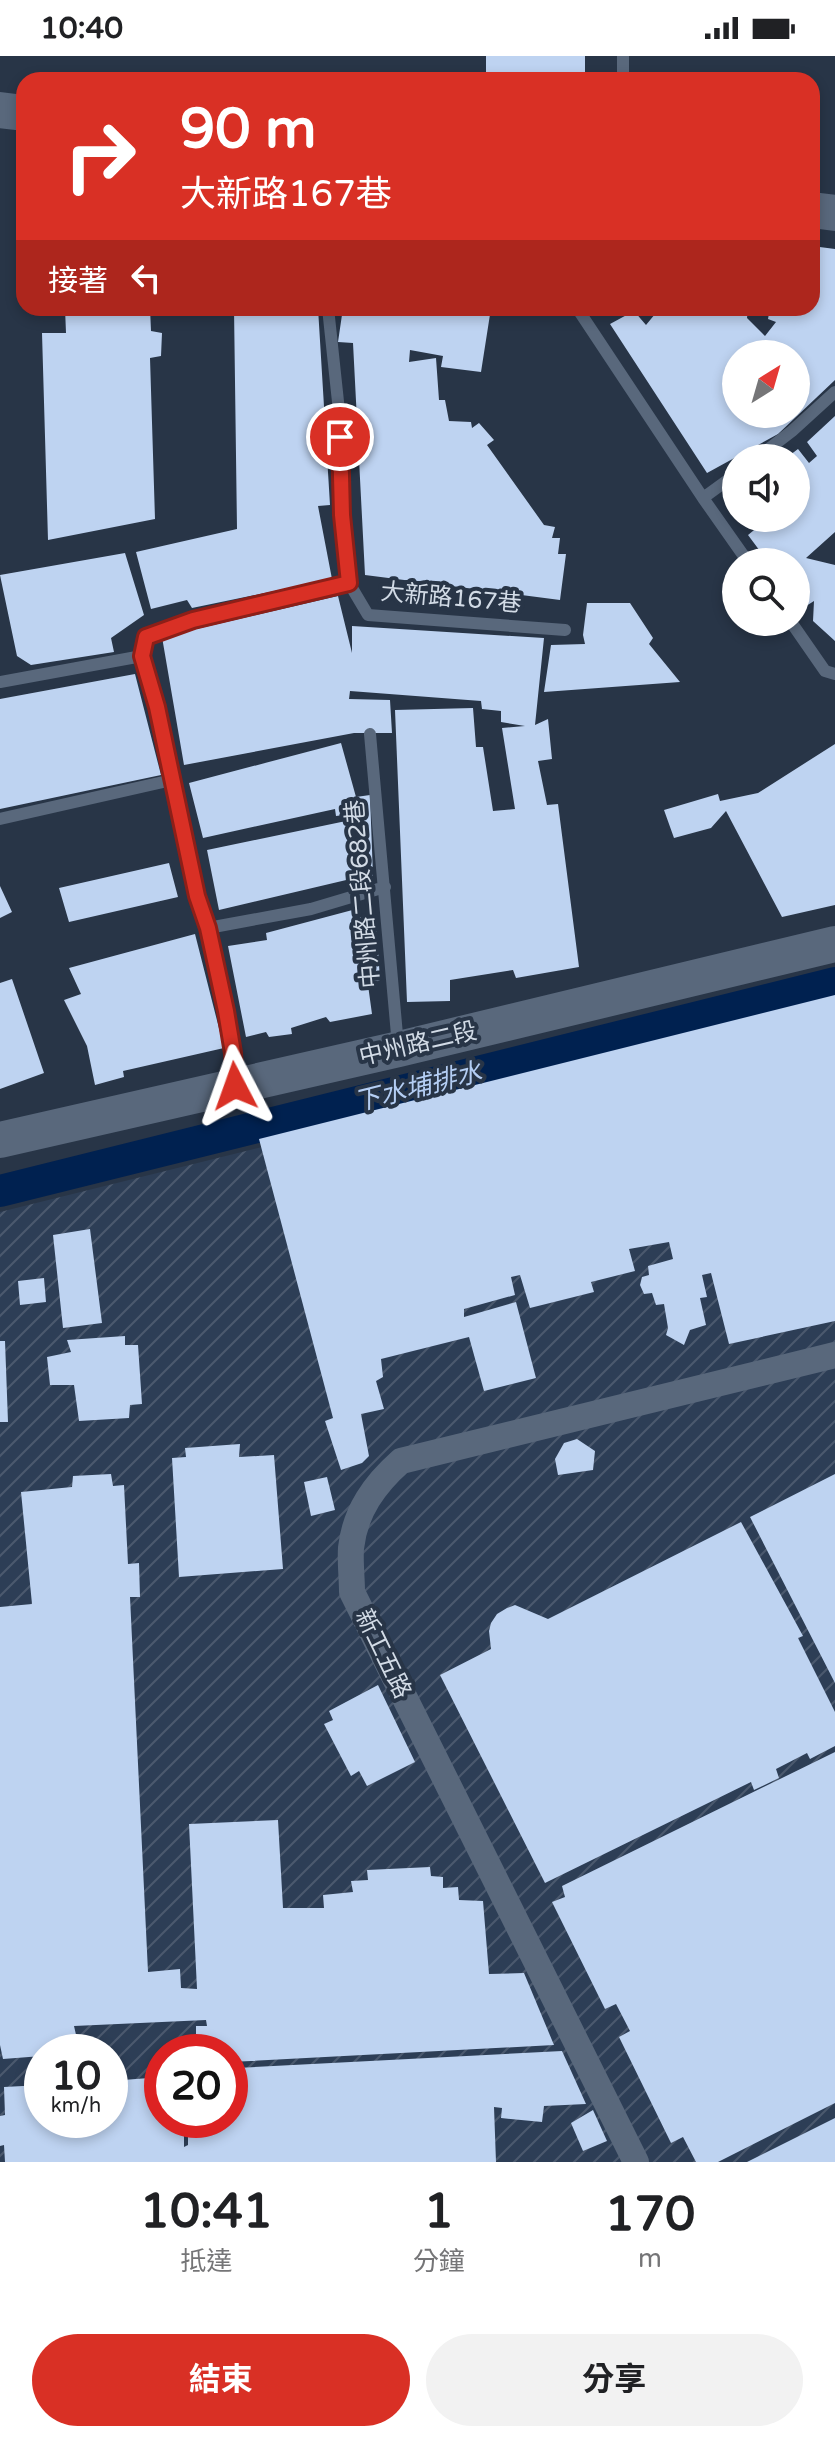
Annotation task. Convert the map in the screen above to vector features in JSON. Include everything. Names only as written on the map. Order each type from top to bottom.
[{"type":"street","name":"中州路二段","points":[[0,1140],[399,1049],[835,944]]},
{"type":"street","name":"新工五路","points":[[636,2162],[352,1592],[351,1547],[363,1505],[381,1479],[401,1461],[835,1355]]},
{"type":"lane","name":"大新路167巷","points":[[329,316],[339,411],[342,515],[349,583],[368,615],[565,630]]},
{"type":"lane","points":[[582,316],[738,548]]},
{"type":"lane","points":[[775,444],[835,392]]},
{"type":"lane","points":[[703,498],[722,484]]},
{"type":"lane","name":"大新路167巷","points":[[142,656],[146,637],[193,620],[349,583]]},
{"type":"lane","points":[[801,636],[825,671],[835,674]]},
{"type":"lane","points":[[0,682],[142,656],[157,707],[197,896],[208,928],[233,1053],[235,1086]]},
{"type":"lane","name":"中州路二段682巷","points":[[370,734],[399,1049]]},
{"type":"lane","points":[[0,819],[172,780]]},
{"type":"lane","points":[[208,928],[311,909],[385,887]]},
{"type":"shaded area","points":[[835,1005],[835,2162],[0,2162],[0,1212]]},
{"type":"building","points":[[486,56],[585,56],[585,72],[486,72]]},
{"type":"building","points":[[820,247],[835,249],[835,380],[810,404],[810,340],[722,340],[722,428],[784,428],[760,444],[722,444],[722,465],[707,473],[610,324],[625,316],[638,316],[646,325],[653,316],[747,316],[765,336],[776,322],[768,319],[769,316],[820,316]]},
{"type":"building","points":[[65,316],[150,316],[151,331],[162,333],[161,356],[150,358],[155,519],[48,540],[42,333],[66,333]]},
{"type":"building","points":[[234,316],[318,316],[330,505],[318,506],[332,579],[192,608],[187,600],[151,609],[136,552],[237,529]]},
{"type":"building","points":[[342,316],[490,316],[481,372],[441,367],[443,356],[410,350],[409,362],[436,358],[439,400],[445,400],[449,421],[471,422],[472,428],[479,423],[494,440],[487,445],[544,525],[555,527],[552,538],[560,538],[558,554],[566,554],[560,600],[365,575],[353,343],[338,342]]},
{"type":"building","points":[[835,416],[835,532],[810,554],[810,548],[758,548],[748,535],[752,532],[810,532],[810,462],[817,456],[807,442]]},
{"type":"building","points":[[125,553],[144,615],[111,638],[114,652],[31,665],[17,656],[0,575]]},
{"type":"building","points":[[810,559],[835,565],[835,641],[813,621],[814,601],[810,604]]},
{"type":"building","points":[[338,596],[352,653],[352,626],[544,638],[535,725],[548,719],[552,759],[538,761],[547,805],[558,804],[579,967],[516,978],[513,970],[450,980],[450,1001],[407,1002],[395,710],[473,708],[476,747],[483,747],[493,811],[515,809],[502,728],[525,726],[501,722],[501,711],[482,709],[481,701],[350,691],[349,699],[390,700],[392,733],[354,733],[184,765],[162,637]]},
{"type":"building","points":[[587,603],[630,603],[653,638],[649,644],[680,682],[544,692],[551,645],[585,644],[583,635]]},
{"type":"building","points":[[135,674],[161,775],[0,809],[0,699]]},
{"type":"building","points":[[341,743],[356,797],[370,795],[373,877],[364,877],[359,813],[336,816],[335,809],[203,838],[189,783]]},
{"type":"building","points":[[835,744],[835,905],[782,917],[726,811],[711,828],[674,838],[664,810],[718,794],[720,801],[758,793]]},
{"type":"building","points":[[346,821],[359,877],[219,910],[207,850]]},
{"type":"building","points":[[169,863],[178,897],[69,922],[59,888]]},
{"type":"building","points":[[0,886],[12,912],[0,918]]},
{"type":"building","points":[[360,908],[360,917],[376,920],[380,980],[368,985],[372,1014],[330,1022],[326,1017],[291,1028],[292,1034],[269,1037],[266,1032],[246,1037],[228,946],[267,940],[266,933]]},
{"type":"building","points":[[195,934],[224,1048],[123,1071],[124,1077],[95,1085],[87,1046],[64,1000],[81,994],[69,968]]},
{"type":"building","points":[[12,979],[44,1073],[0,1089],[0,983]]},
{"type":"building","points":[[835,995],[835,1321],[729,1344],[711,1273],[702,1275],[707,1297],[700,1298],[706,1325],[690,1330],[684,1345],[666,1335],[668,1328],[664,1304],[656,1305],[652,1293],[644,1294],[640,1285],[642,1277],[649,1275],[648,1266],[673,1259],[669,1242],[629,1249],[635,1271],[591,1282],[594,1292],[530,1308],[520,1275],[511,1277],[515,1295],[464,1309],[464,1317],[516,1302],[536,1378],[484,1391],[469,1337],[381,1359],[383,1377],[376,1381],[384,1409],[361,1414],[369,1456],[362,1463],[341,1470],[325,1421],[333,1418],[259,1139]]},
{"type":"building","points":[[90,1229],[102,1323],[63,1328],[53,1235]]},
{"type":"building","points":[[44,1278],[46,1302],[20,1305],[18,1281]]},
{"type":"building","points":[[125,1336],[125,1345],[138,1345],[142,1404],[130,1405],[129,1418],[79,1421],[74,1385],[50,1385],[47,1357],[71,1352],[67,1340]]},
{"type":"building","points":[[0,1341],[5,1341],[8,1422],[0,1422]]},
{"type":"building","points":[[577,1439],[595,1451],[593,1470],[558,1475],[555,1459],[564,1443]]},
{"type":"building","points":[[240,1444],[239,1457],[274,1455],[283,1569],[179,1577],[172,1458],[186,1457],[185,1448]]},
{"type":"building","points":[[111,1474],[113,1486],[124,1485],[128,1564],[139,1563],[140,1597],[130,1597],[148,1972],[180,1969],[181,1988],[197,1989],[189,1824],[278,1820],[283,1908],[324,1908],[323,1895],[353,1892],[351,1881],[368,1880],[367,1870],[430,1867],[431,1876],[443,1877],[443,1888],[458,1887],[459,1900],[483,1901],[489,1974],[524,1973],[554,2045],[248,2061],[248,2034],[196,2034],[196,2026],[207,2026],[206,2020],[74,2026],[76,2034],[24,2034],[24,2057],[3,2059],[0,2045],[0,1607],[32,1604],[21,1492],[72,1487],[73,1476]]},
{"type":"building","points":[[835,1474],[835,1683],[750,1517]]},
{"type":"building","points":[[327,1477],[335,1510],[311,1516],[304,1482]]},
{"type":"building","points":[[741,1522],[803,1636],[798,1638],[835,1712],[835,1746],[810,1759],[807,1753],[776,1769],[779,1778],[754,1790],[751,1782],[545,1883],[440,1675],[491,1649],[491,1623],[497,1614],[507,1608],[515,1605],[548,1619]]},
{"type":"building","points":[[378,1685],[415,1762],[367,1786],[359,1771],[351,1776],[324,1724],[333,1720],[329,1711]]},
{"type":"building","points":[[835,1752],[835,2103],[718,2162],[696,2162],[683,2137],[671,2143],[619,2037],[630,2031],[616,2004],[605,2009],[552,1902],[565,1897],[562,1886]]},
{"type":"building","points":[[562,2051],[586,2104],[544,2106],[542,2122],[501,2118],[502,2108],[494,2107],[496,2162],[5,2162],[4,2145],[0,2146],[0,2116],[5,2115],[4,2087],[24,2086],[24,2138],[128,2138],[128,2080],[144,2078],[144,2138],[184,2138],[184,2147],[188,2145],[188,2138],[248,2138],[248,2067]]},
{"type":"building","points":[[593,2110],[607,2141],[583,2151],[571,2123]]},
{"type":"building","points":[[835,2118],[835,2162],[747,2162]]},
{"type":"waterway","name":"下水埔排水","points":[[0,1191],[835,983]]},
{"type":"route","points":[[235,1086],[226,1011],[208,928],[197,896],[157,707],[142,656],[146,637],[193,620],[349,583],[342,515],[340,437]]}]
